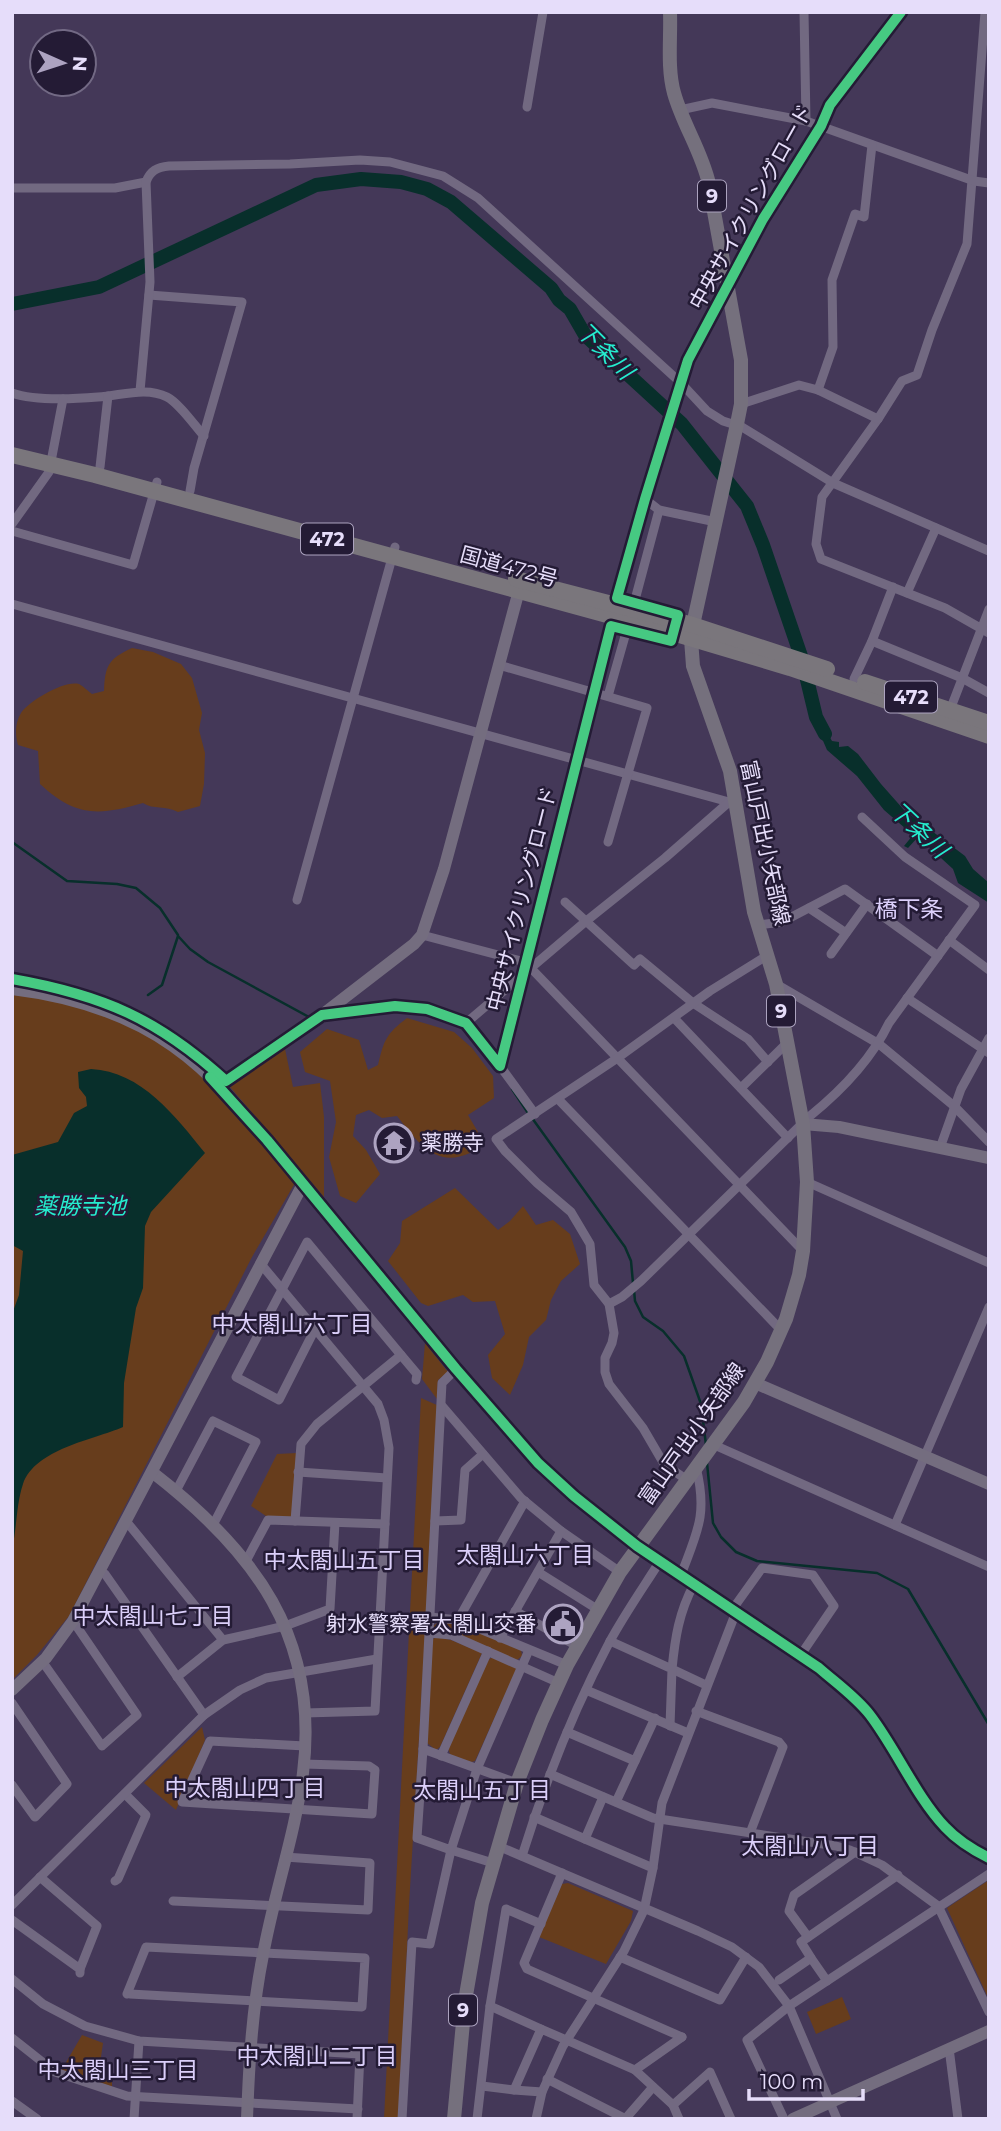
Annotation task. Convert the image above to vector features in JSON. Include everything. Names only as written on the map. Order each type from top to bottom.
[{"type":"highway","name":"国道472号","points":[[12,445],[52,460],[692,632],[989,723]]},
{"type":"highway","name":"国道472号","points":[[12,455],[100,467],[155,487],[190,491],[393,552]]},
{"type":"highway","name":"国道472号","points":[[843,678],[989,736]]},
{"type":"main road","name":"富山戸出小矢部線","points":[[454,2119],[470,1965],[493,1863],[517,1783],[567,1665],[597,1609],[638,1546],[744,1402],[755,1383],[781,1330],[799,1275],[803,1251],[807,1182],[803,1124],[776,984],[758,925],[730,771],[693,666],[692,632],[741,404],[741,360],[704,161],[674,92],[670,12]]},
{"type":"street","points":[[527,107],[543,12]]},
{"type":"street","points":[[804,12],[806,121]]},
{"type":"street","points":[[985,12],[974,181],[967,244],[917,374],[902,381],[822,497],[816,544],[821,559],[945,608],[985,631]]},
{"type":"street","points":[[680,110],[712,103],[806,121],[974,181],[989,183]]},
{"type":"street","points":[[818,390],[833,346],[832,280],[855,214],[864,217],[872,145]]},
{"type":"street","points":[[140,391],[150,282],[146,183],[149,174],[161,166],[360,160],[402,164],[443,176],[478,198],[681,383],[707,411],[723,421],[737,424],[833,483],[989,551]]},
{"type":"street","points":[[12,188],[115,188],[146,183]]},
{"type":"street","points":[[149,295],[242,302],[190,491]]},
{"type":"street","points":[[741,404],[799,385],[818,390],[878,419]]},
{"type":"street","points":[[12,393],[63,399],[140,391],[169,397],[204,436]]},
{"type":"street","points":[[100,467],[108,396]]},
{"type":"street","points":[[12,524],[49,472],[63,399]]},
{"type":"street","points":[[12,531],[133,565],[155,487]]},
{"type":"street","points":[[645,499],[659,510],[716,522]]},
{"type":"street","points":[[608,696],[659,510]]},
{"type":"street","points":[[907,593],[936,528]]},
{"type":"street","points":[[297,900],[393,552]]},
{"type":"street","points":[[219,1086],[322,1015],[422,935],[444,869],[520,586]]},
{"type":"street","points":[[843,678],[872,641],[893,587]]},
{"type":"street","points":[[12,604],[729,802],[466,1023]]},
{"type":"street","points":[[950,710],[985,631],[989,609]]},
{"type":"street","points":[[872,641],[962,678],[989,693]]},
{"type":"street","points":[[499,665],[648,708],[608,842]]},
{"type":"street","points":[[609,1304],[641,1281],[788,1138],[838,1094],[879,1044],[889,1023],[975,905],[905,857],[862,817]]},
{"type":"street","points":[[758,925],[782,922],[845,888],[938,956]]},
{"type":"street","points":[[565,902],[634,965],[640,959],[693,1003],[747,1039],[768,1062]]},
{"type":"street","points":[[831,954],[867,904]]},
{"type":"street","points":[[808,908],[846,933]]},
{"type":"street","points":[[422,935],[525,962],[803,1251]]},
{"type":"street","points":[[949,940],[989,970]]},
{"type":"street","points":[[687,1480],[664,1464],[643,1429],[610,1384],[605,1372],[605,1358],[614,1333],[609,1304],[594,1284],[590,1244],[571,1212],[537,1183],[496,1139],[616,1059],[693,1003],[768,955]]},
{"type":"street","points":[[776,984],[879,1044],[954,1106],[989,1142]]},
{"type":"street","points":[[12,989],[72,999],[113,1014],[173,1046],[219,1086],[538,1463],[574,1496],[638,1546],[844,1689],[867,1712],[943,1825],[968,1846],[989,1858]]},
{"type":"street","points":[[907,998],[985,1051]]},
{"type":"street","points":[[674,1018],[788,1138]]},
{"type":"street","points":[[940,1148],[954,1106],[985,1051],[989,1038]]},
{"type":"street","points":[[741,1088],[787,1043]]},
{"type":"street","points":[[500,1066],[535,1114]]},
{"type":"street","points":[[558,1099],[781,1330]]},
{"type":"street","points":[[803,1124],[839,1127],[989,1158]]},
{"type":"street","points":[[807,1182],[989,1263]]},
{"type":"street","points":[[12,1690],[43,1661],[73,1621],[303,1184]]},
{"type":"street","points":[[315,1329],[279,1400],[236,1377],[307,1242],[417,1374],[416,1380]]},
{"type":"street","points":[[260,1263],[379,1405],[389,1448],[375,1712],[305,1713]]},
{"type":"street","points":[[895,1525],[989,1307]]},
{"type":"street","points":[[295,1521],[301,1444],[309,1433],[401,1355]]},
{"type":"street","points":[[456,1369],[442,1383],[417,1839],[493,1863]]},
{"type":"street","points":[[755,1383],[989,1484]]},
{"type":"street","points":[[442,1406],[525,1501],[561,1531],[620,1572]]},
{"type":"street","points":[[176,1490],[213,1421],[256,1442],[214,1525]]},
{"type":"street","points":[[711,1445],[989,1567]]},
{"type":"street","points":[[435,1521],[461,1520],[465,1470],[483,1454]]},
{"type":"street","points":[[681,1575],[701,1524],[702,1505],[697,1465]]},
{"type":"street","points":[[152,1472],[214,1525],[269,1592],[285,1626],[300,1672],[305,1713],[304,1764],[254,2001],[247,2119]]},
{"type":"street","points":[[298,1472],[387,1478]]},
{"type":"street","points":[[458,1620],[525,1501]]},
{"type":"street","points":[[246,1561],[268,1520],[385,1524]]},
{"type":"street","points":[[126,1521],[223,1640]]},
{"type":"street","points":[[177,1677],[223,1640],[285,1626],[330,1609],[335,1523]]},
{"type":"street","points":[[500,1637],[561,1531]]},
{"type":"street","points":[[522,1856],[550,1774],[586,1690],[610,1641],[660,1561]]},
{"type":"street","points":[[536,2119],[547,2079],[567,2039],[620,1957],[645,1910],[662,1803],[734,1611],[762,1568],[813,1575],[834,1606],[800,1656]]},
{"type":"street","points":[[100,1571],[105,1574],[204,1715]]},
{"type":"street","points":[[538,1572],[597,1609]]},
{"type":"street","points":[[670,1726],[676,1631],[684,1603],[694,1584]]},
{"type":"street","points":[[515,1611],[577,1646]]},
{"type":"street","points":[[430,1618],[458,1620],[567,1665]]},
{"type":"street","points":[[43,1661],[102,1746],[137,1715],[73,1621]]},
{"type":"street","points":[[429,1633],[451,1635],[559,1683]]},
{"type":"street","points":[[610,1641],[706,1685]]},
{"type":"street","points":[[402,2119],[412,1942],[430,1944],[451,1850],[477,1769],[529,1650]]},
{"type":"street","points":[[441,1756],[488,1651]]},
{"type":"street","points":[[12,1905],[204,1715],[240,1690],[266,1678],[377,1659]]},
{"type":"street","points":[[586,1690],[688,1732]]},
{"type":"street","points":[[12,1703],[67,1784],[36,1817],[12,1785]]},
{"type":"street","points":[[696,1711],[779,1742],[783,1747],[750,1833]]},
{"type":"street","points":[[616,1802],[655,1718]]},
{"type":"street","points":[[567,1732],[635,1761]]},
{"type":"street","points":[[304,1764],[369,1766],[375,1770],[372,1814],[182,1802],[210,1741],[305,1746]]},
{"type":"street","points":[[423,1749],[517,1783]]},
{"type":"street","points":[[550,1774],[658,1819],[836,1846],[855,1852],[898,1875],[939,1906],[989,2012]]},
{"type":"street","points":[[114,1881],[118,1879],[146,1815],[125,1794]]},
{"type":"street","points":[[585,1839],[603,1797]]},
{"type":"street","points":[[534,1816],[653,1868]]},
{"type":"street","points":[[498,1846],[698,1931],[746,1956],[770,1979],[789,2006],[836,2119]]},
{"type":"street","points":[[807,1937],[789,1911],[794,1895],[855,1852]]},
{"type":"street","points":[[173,1901],[368,1910],[370,1863],[285,1857]]},
{"type":"street","points":[[562,1873],[524,1963],[527,1969],[682,2037],[635,2070]]},
{"type":"street","points":[[784,2119],[747,2040],[789,2006],[989,1874]]},
{"type":"street","points":[[827,1981],[801,1942],[898,1875]]},
{"type":"street","points":[[12,1920],[80,1971],[97,1926],[40,1877]]},
{"type":"street","points":[[477,2119],[490,2006],[506,1909],[541,1924]]},
{"type":"street","points":[[146,1947],[263,1953],[365,1958],[362,2007],[129,1994],[146,1947]]},
{"type":"street","points":[[620,1957],[719,2000],[746,1956]]},
{"type":"street","points":[[779,1980],[811,1958]]},
{"type":"street","points":[[12,1979],[43,2004],[85,2026],[139,2040],[360,2054],[357,2114],[248,2102],[127,2096],[55,2072],[12,2038]]},
{"type":"street","points":[[490,2006],[635,2070],[673,2105],[679,2119]]},
{"type":"street","points":[[514,2090],[541,2029]]},
{"type":"street","points":[[793,2119],[989,2031]]},
{"type":"street","points":[[134,2119],[139,2040]]},
{"type":"street","points":[[949,2048],[958,2119]]},
{"type":"street","points":[[673,2105],[710,2072],[731,2119]]},
{"type":"street","points":[[547,2079],[626,2118],[653,2087]]},
{"type":"street","points":[[482,2086],[542,2092]]},
{"type":"street","points":[[12,2101],[37,2119]]},
{"type":"shaded area","points":[[132,648],[153,652],[181,664],[192,678],[202,713],[199,730],[205,753],[200,806],[178,812],[143,803],[100,811],[77,808],[65,803],[40,784],[38,751],[18,745],[18,721],[25,708],[47,692],[65,685],[79,684],[92,694],[104,691],[109,664]]},
{"type":"shaded area","points":[[12,990],[109,1014],[168,1047],[214,1086],[295,1183],[252,1257],[69,1616],[12,1680]]},
{"type":"shaded area","points":[[407,1018],[454,1032],[472,1048],[493,1076],[494,1098],[468,1115],[478,1132],[470,1153],[458,1157],[437,1155],[428,1150],[397,1116],[382,1118],[369,1110],[356,1115],[353,1136],[366,1150],[380,1174],[356,1203],[340,1196],[329,1157],[336,1122],[330,1081],[305,1072],[300,1052],[327,1029],[359,1040],[368,1070],[378,1065],[387,1038]]},
{"type":"shaded area","points":[[285,1049],[293,1087],[320,1083],[324,1117],[324,1197],[230,1087]]},
{"type":"shaded area","points":[[455,1188],[498,1230],[523,1206],[536,1225],[553,1220],[570,1234],[580,1264],[561,1281],[551,1300],[546,1320],[529,1337],[523,1365],[510,1395],[492,1378],[488,1355],[505,1334],[495,1301],[473,1302],[463,1295],[428,1306],[421,1303],[388,1261],[400,1243],[402,1221]]},
{"type":"shaded area","points":[[425,1343],[448,1372],[438,1380],[437,1399],[422,1379]]},
{"type":"shaded area","points":[[421,1398],[439,1406],[399,2119],[384,2119]]},
{"type":"shaded area","points":[[297,1453],[292,1518],[266,1516],[251,1506],[277,1454]]},
{"type":"shaded area","points":[[437,1623],[457,1624],[521,1650],[522,1656],[517,1660],[434,1630],[433,1626]]},
{"type":"shaded area","points":[[436,1637],[482,1653],[440,1747],[436,1750],[427,1743],[432,1640]]},
{"type":"shaded area","points":[[493,1657],[517,1668],[475,1761],[451,1756],[448,1749],[488,1660]]},
{"type":"shaded area","points":[[202,1727],[205,1740],[176,1810],[144,1783]]},
{"type":"shaded area","points":[[989,1880],[989,2000],[947,1908]]},
{"type":"shaded area","points":[[568,1883],[633,1911],[631,1921],[606,1964],[539,1937],[562,1884]]},
{"type":"shaded area","points":[[842,1997],[851,2019],[816,2034],[807,2012]]},
{"type":"shaded area","points":[[82,2035],[103,2043],[100,2064],[112,2066],[112,2088],[61,2071]]},
{"type":"water","points":[[819,718],[832,741],[839,742],[839,747],[848,746],[858,754],[904,810],[965,856],[973,869],[989,883],[989,903],[958,883],[953,869],[918,837],[908,848],[904,846],[913,835],[884,810],[857,776],[827,750],[814,720]]},
{"type":"water","name":"薬勝寺池","points":[[91,1069],[126,1078],[156,1098],[205,1153],[151,1212],[145,1226],[143,1288],[136,1308],[124,1383],[123,1427],[66,1447],[39,1462],[23,1484],[12,1549],[12,1314],[19,1295],[23,1251],[12,1245],[12,1155],[58,1142],[74,1113],[87,1106],[86,1097],[79,1088],[78,1072]]},
{"type":"waterway","name":"下条川","points":[[12,304],[99,287],[316,185],[361,179],[401,182],[427,189],[451,202],[551,288],[559,300],[570,309],[585,335],[682,424],[747,506],[802,659],[816,717],[825,734]]},
{"type":"waterway","points":[[12,842],[67,881],[136,888],[160,908],[178,935]]},
{"type":"waterway","points":[[148,995],[162,985],[178,936],[208,962],[309,1017]]},
{"type":"waterway","points":[[326,1019],[376,1012],[429,1012],[460,1024],[471,1033],[498,1070]]},
{"type":"waterway","points":[[512,1089],[528,1113]]},
{"type":"waterway","points":[[532,1118],[625,1247],[631,1261],[633,1283]]},
{"type":"waterway","points":[[634,1290],[635,1301],[643,1317],[663,1331],[684,1356],[701,1404],[706,1445]]},
{"type":"waterway","points":[[707,1463],[713,1523],[721,1537],[736,1552],[757,1561],[877,1573],[908,1589],[989,1725]]},
{"type":"cycle path","name":"中央サイクリングロード","points":[[12,979],[74,993],[128,1013],[177,1041],[226,1081],[322,1015],[395,1006],[427,1009],[466,1023],[500,1066],[611,626],[671,641],[678,615],[617,598],[688,360],[763,219],[821,126],[830,105],[901,12]]},
{"type":"cycle path","points":[[210,1077],[267,1140],[456,1369],[538,1463],[574,1496],[637,1546],[819,1668],[846,1690],[870,1715],[935,1815],[960,1840],[989,1858]]},
{"type":"place","name":"薬勝寺","points":[[394,1143]]},
{"type":"place","name":"射水警察署太閤山交番","points":[[563,1624]]},
{"type":"district","name":"橋下条","points":[[909,909]]},
{"type":"district","name":"中太閤山六丁目","points":[[292,1324]]},
{"type":"district","name":"太閤山六丁目","points":[[525,1555]]},
{"type":"district","name":"中太閤山五丁目","points":[[344,1560]]},
{"type":"district","name":"中太閤山七丁目","points":[[153,1616]]},
{"type":"district","name":"中太閤山四丁目","points":[[245,1788]]},
{"type":"district","name":"太閤山五丁目","points":[[482,1790]]},
{"type":"district","name":"太閤山八丁目","points":[[810,1846]]},
{"type":"district","name":"中太閤山二丁目","points":[[317,2056]]},
{"type":"district","name":"中太閤山三丁目","points":[[118,2070]]}]
